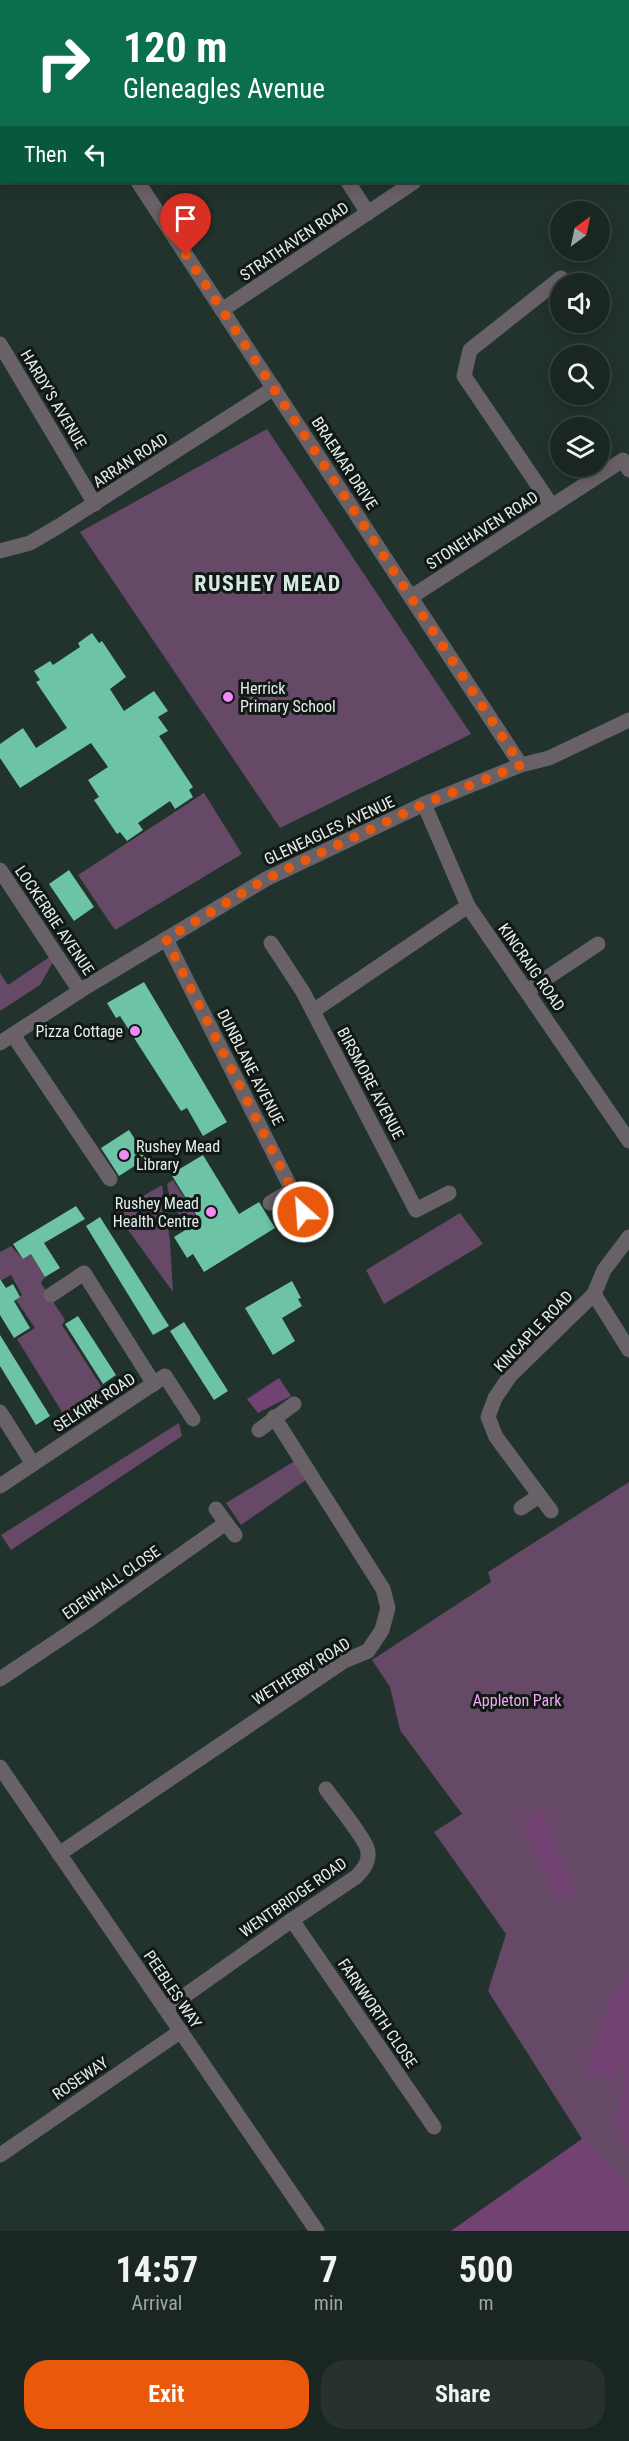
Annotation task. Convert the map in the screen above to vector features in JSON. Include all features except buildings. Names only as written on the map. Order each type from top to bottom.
[{"type":"street","name":"BRAEMAR DRIVE","points":[[139,183],[521,765]]},
{"type":"street","points":[[349,183],[368,213]]},
{"type":"street","name":"STRATHAVEN ROAD","points":[[222,310],[413,183]]},
{"type":"street","points":[[550,287],[471,350],[464,376],[552,506]]},
{"type":"street","name":"HARDY'S AVENUE","points":[[0,344],[95,504]]},
{"type":"street","name":"ARRAN ROAD","points":[[0,551],[30,543],[95,504],[274,388]]},
{"type":"street","name":"STONEHAVEN ROAD","points":[[411,597],[623,460],[629,470]]},
{"type":"street","name":"GLENEAGLES AVENUE","points":[[7,1039],[80,991],[266,879],[424,804],[521,765],[549,758],[629,720]]},
{"type":"street","name":"KINCRAIG ROAD","points":[[424,804],[468,906],[629,1141]]},
{"type":"street","name":"LOCKERBIE AVENUE","points":[[0,870],[80,991]]},
{"type":"street","points":[[312,1011],[468,906]]},
{"type":"street","name":"DUNBLANE AVENUE","points":[[166,939],[303,1212]]},
{"type":"street","name":"BIRSMORE AVENUE","points":[[272,943],[303,992],[416,1210],[449,1193]]},
{"type":"street","points":[[527,992],[598,944]]},
{"type":"street","points":[[7,1039],[110,1179]]},
{"type":"street","points":[[270,1203],[292,1190]]},
{"type":"street","name":"KINCAPLE ROAD","points":[[551,1511],[496,1437],[488,1417],[495,1398],[510,1376],[594,1294],[604,1270],[629,1237]]},
{"type":"street","points":[[51,1295],[84,1274],[154,1384]]},
{"type":"street","points":[[594,1294],[629,1350]]},
{"type":"street","name":"SELKIRK ROAD","points":[[0,1486],[165,1376],[193,1419]]},
{"type":"street","points":[[259,1430],[294,1404]]},
{"type":"street","points":[[0,1412],[33,1464]]},
{"type":"street","name":"WETHERBY ROAD","points":[[59,1854],[344,1661],[368,1651],[382,1630],[388,1608],[383,1589],[274,1417]]},
{"type":"street","points":[[521,1508],[539,1496]]},
{"type":"street","name":"EDENHALL CLOSE","points":[[0,1679],[231,1529],[216,1509]]},
{"type":"street","name":"PEEBLES WAY","points":[[0,1767],[317,2231]]},
{"type":"street","name":"WENTBRIDGE ROAD","points":[[166,2009],[356,1877],[366,1864],[367,1847],[326,1789]]},
{"type":"street","name":"FARNWORTH CLOSE","points":[[292,1920],[434,2127]]},
{"type":"street","name":"ROSEWAY","points":[[0,2155],[181,2031]]},
{"type":"green space","points":[[267,429],[471,734],[280,828],[80,532]]},
{"type":"green space","points":[[204,793],[242,854],[115,930],[78,875]]},
{"type":"green space","points":[[51,956],[53,962],[40,985],[0,1011],[0,973],[8,985]]},
{"type":"green space","points":[[173,1180],[200,1222],[186,1219],[176,1210],[167,1184]]},
{"type":"green space","points":[[162,1185],[170,1241],[173,1292],[115,1212]]},
{"type":"green space","points":[[460,1213],[483,1244],[384,1304],[366,1270]]},
{"type":"green space","points":[[11,1246],[23,1259],[31,1254],[45,1277],[41,1283],[65,1320],[62,1325],[106,1394],[67,1420],[17,1339],[35,1328],[16,1300],[22,1295],[11,1275],[0,1281],[0,1252]]},
{"type":"green space","points":[[179,1423],[182,1436],[11,1550],[1,1535]]},
{"type":"green space","points":[[298,1459],[310,1477],[241,1525],[226,1503]]},
{"type":"green space","name":"Appleton Park","points":[[629,1482],[629,2231],[451,2231],[582,2139],[488,1991],[506,1934],[434,1832],[462,1814],[400,1730],[390,1687],[372,1660],[491,1582],[488,1572]]},
{"type":"shaded area","points":[[279,1378],[291,1396],[258,1413],[247,1399]]},
{"type":"shaded area","points":[[541,1808],[575,1893],[557,1899],[521,1822]]},
{"type":"shaded area","points":[[629,1973],[629,2147],[616,2127],[625,2062],[612,2083],[585,2070],[612,1996]]},
{"type":"shaded area","points":[[582,2139],[629,2187],[629,2231],[451,2231]]},
{"type":"place","name":"Herrick Primary School","points":[[228,697]]},
{"type":"place","name":"Pizza Cottage","points":[[135,1031]]},
{"type":"place","name":"Rushey Mead Library","points":[[124,1155]]},
{"type":"place","name":"Rushey Mead Health Centre","points":[[211,1212]]},
{"type":"district","name":"RUSHEY MEAD","points":[[268,583]]},
{"type":"route","points":[[186,255],[521,765],[424,804],[266,879],[166,939],[303,1212]]}]
